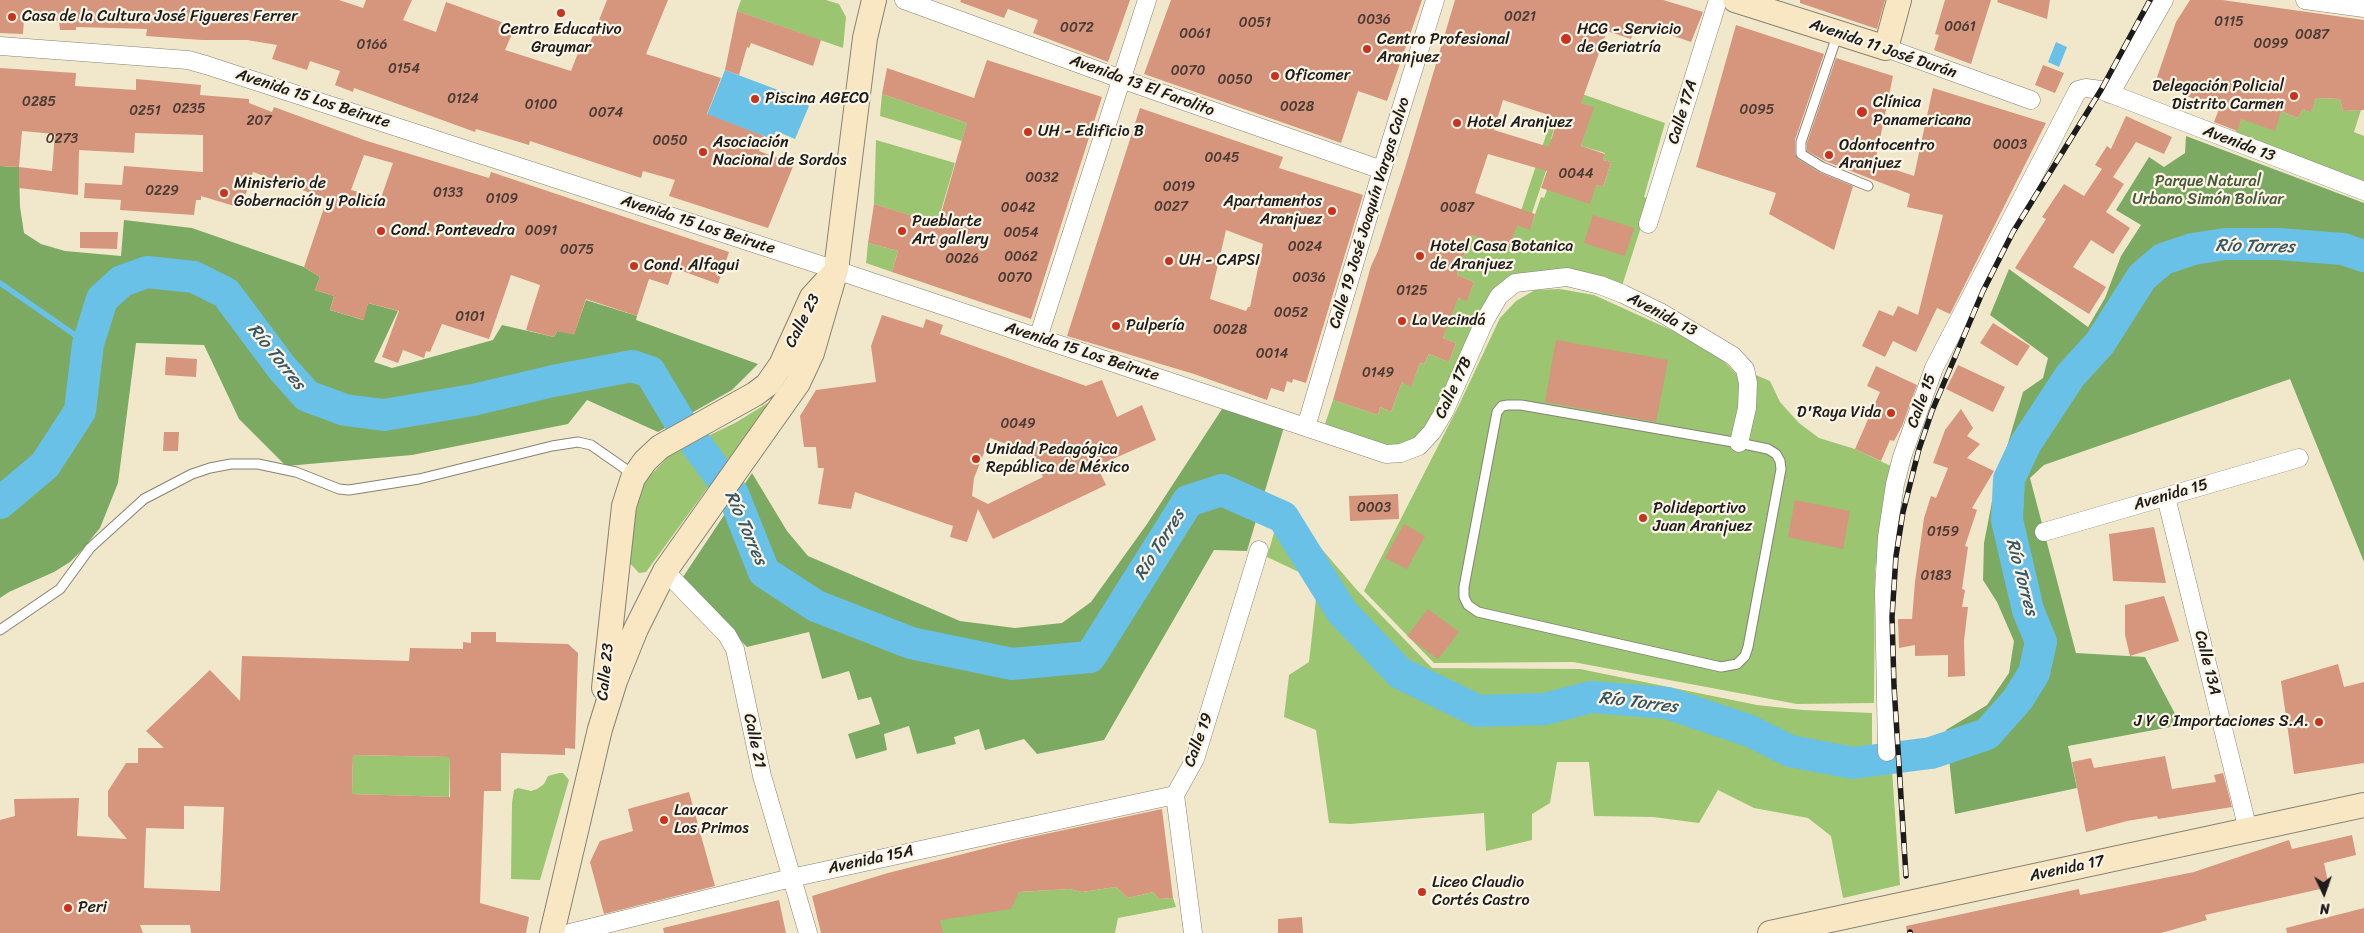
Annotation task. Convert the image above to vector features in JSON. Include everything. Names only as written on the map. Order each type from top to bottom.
[{"type":"main road","points":[[836,270],[865,38],[874,0]]},
{"type":"main road","name":"Avenida 11 José Durán","points":[[1735,0],[1886,48]]},
{"type":"main road","points":[[1886,48],[1899,0]]},
{"type":"main road","name":"Calle 23","points":[[600,729],[624,506],[633,478],[645,461],[660,447],[755,394],[776,374],[812,297],[836,270]]},
{"type":"main road","name":"Calle 23","points":[[552,933],[600,729],[615,681],[633,637],[667,569],[798,383],[812,353],[836,270]]},
{"type":"main road","name":"Avenida 17","points":[[1770,933],[2364,805]]},
{"type":"street","name":"Avenida 13 El Farolito","points":[[904,0],[1121,79],[1382,170]]},
{"type":"street","points":[[1038,338],[1147,0]]},
{"type":"street","name":"Calle 19 José Joaquín Vargas Calvo","points":[[1306,427],[1382,170],[1435,0]]},
{"type":"street","name":"Calle 17A","points":[[1648,224],[1718,0]]},
{"type":"street","points":[[2110,94],[2164,0]]},
{"type":"street","points":[[2305,0],[2364,8]]},
{"type":"street","name":"Avenida 15 Los Beirute","points":[[0,46],[188,60],[206,65],[836,270],[1386,454]]},
{"type":"street","name":"Avenida 11 José Durán","points":[[1886,48],[2031,100]]},
{"type":"street","name":"Avenida 13","points":[[2086,88],[2110,94],[2364,191]]},
{"type":"street","name":"Calle 15","points":[[1887,752],[1884,591],[1887,538],[1895,484],[1902,457],[1934,368],[2074,95],[2078,90],[2086,88]]},
{"type":"street","name":"Avenida 13","points":[[1499,296],[1515,283],[1566,277],[1600,285],[1623,294],[1660,312],[1716,344],[1734,356],[1745,369],[1748,383],[1747,408],[1739,443]]},
{"type":"street","name":"Calle 17B","points":[[1386,454],[1401,453],[1419,446],[1432,432],[1444,412],[1485,320],[1499,296]]},
{"type":"street","name":"Avenida 15","points":[[2044,532],[2299,458]]},
{"type":"street","name":"Calle 13A","points":[[2166,497],[2248,830]]},
{"type":"street","name":"Calle 19","points":[[1175,795],[1195,759],[1259,550]]},
{"type":"street","name":"Calle 21","points":[[667,569],[728,635],[735,649],[762,776],[808,933]]},
{"type":"street","points":[[1175,795],[1193,933]]},
{"type":"street","name":"Avenida 15A","points":[[570,933],[791,878],[1175,795]]},
{"type":"lane","points":[[1838,33],[1801,142],[1801,154],[1822,167],[1868,186]]},
{"type":"lane","points":[[1520,405],[1739,443],[1768,449],[1780,461],[1780,468],[1748,647],[1745,656],[1737,664],[1721,667],[1478,612],[1468,606],[1464,597],[1464,587],[1497,412],[1502,406],[1520,405]]},
{"type":"lane","points":[[0,630],[60,589],[90,548],[144,499],[192,474],[210,468],[231,464],[258,464],[296,472],[339,489],[349,490],[419,480],[552,446],[578,442],[591,445],[624,468],[633,478]]},
{"type":"green space","points":[[741,0],[826,0],[839,4],[846,17],[843,48],[737,11]]},
{"type":"green space","points":[[1562,87],[1665,123],[1644,197],[1650,199],[1621,289],[1513,280],[1431,423],[1417,442],[1386,449],[1323,430],[1333,400],[1378,415],[1380,407],[1391,412],[1402,382],[1411,386],[1420,363],[1424,364],[1429,354],[1449,362],[1456,343],[1443,338],[1457,298],[1467,300],[1474,282],[1457,275],[1471,235],[1509,247]],"holes":[[[1562,102],[1577,102],[1593,107],[1581,146],[1605,153],[1603,160],[1611,162],[1603,187],[1596,185],[1547,190],[1544,198],[1541,197],[1530,229],[1527,228],[1549,162],[1568,145],[1551,139]]]},
{"type":"green space","points":[[882,94],[967,123],[962,141],[880,116]]},
{"type":"green space","points":[[2316,98],[2340,99],[2343,111],[2361,110],[2354,132],[2364,136],[2364,182],[2236,132],[2242,119],[2281,111],[2298,118],[2303,109],[2311,111]]},
{"type":"green space","name":"Parque Natural Urbano Simón Bolívar","points":[[2186,136],[2364,203],[2364,562],[2290,379],[2044,465],[2030,478],[2076,653],[2145,657],[2181,725],[2068,746],[2077,788],[1955,814],[1946,730],[1987,705],[2009,673],[2014,641],[1997,602],[1983,580],[1984,543],[1994,491],[2023,392],[2043,378],[2048,358],[1990,315],[2009,269],[2088,327],[2105,298],[2121,256],[2141,225],[2116,210],[2149,157],[2164,167],[2185,153]]},
{"type":"green space","points":[[876,140],[955,163],[937,224],[874,204]]},
{"type":"green space","points":[[0,166],[19,167],[20,207],[24,233],[41,244],[65,251],[121,256],[124,220],[192,228],[304,267],[320,277],[315,290],[334,296],[330,310],[363,320],[368,303],[398,311],[374,362],[392,368],[493,340],[502,325],[554,337],[557,331],[574,334],[586,300],[637,316],[636,320],[758,364],[732,390],[658,432],[587,400],[568,424],[412,455],[286,466],[239,419],[204,345],[136,343],[118,483],[100,528],[70,562],[54,572],[9,592],[0,598]]},
{"type":"green space","points":[[868,243],[898,251],[892,272],[866,263]]},
{"type":"green space","name":"Polideportivo Juan Aranjuez","points":[[1560,289],[1594,295],[1714,351],[1740,378],[1751,373],[1770,381],[1780,402],[1799,423],[1819,438],[1855,449],[1895,468],[1875,569],[1874,703],[1797,704],[1573,662],[1434,663],[1364,591],[1458,407],[1500,318],[1516,301],[1535,290]]},
{"type":"green space","points":[[771,401],[646,572],[639,573],[627,560],[639,487],[672,453],[735,423]]},
{"type":"green space","points":[[1222,409],[1284,427],[1247,551],[1214,550],[1104,740],[1037,754],[1024,739],[985,750],[979,729],[954,737],[956,744],[917,754],[909,726],[884,734],[887,750],[856,759],[848,734],[880,724],[871,697],[858,700],[849,671],[822,679],[809,632],[747,647],[686,585],[683,577],[752,473],[787,531],[808,556],[960,621],[1015,628],[1062,623],[1091,602],[1147,524]]},
{"type":"green space","points":[[1280,512],[1296,519],[1356,589],[1432,668],[1580,669],[1757,705],[1803,710],[1872,713],[1872,772],[1892,770],[1900,885],[1843,898],[1831,836],[1808,818],[1754,808],[1718,790],[1699,823],[1653,817],[1594,816],[1589,762],[1557,762],[1550,803],[1532,814],[1532,840],[1486,851],[1484,813],[1350,824],[1329,823],[1316,730],[1284,717],[1289,675],[1309,662],[1318,581],[1267,557]]},
{"type":"green space","points":[[353,755],[450,757],[449,797],[352,794]]},
{"type":"green space","points":[[563,773],[569,780],[540,880],[511,879],[512,803],[514,790],[518,788],[531,791],[537,789],[544,784],[548,776]]},
{"type":"green space","points":[[1116,887],[1128,898],[1153,892],[1159,899],[1173,898],[1176,907],[1118,918],[1115,933],[942,933],[938,920],[1019,892],[1069,889],[1082,892]]},
{"type":"water","points":[[2056,42],[2067,47],[2059,67],[2048,62]]},
{"type":"water","name":"Piscina AGECO","points":[[725,70],[786,93],[809,106],[795,139],[776,131],[772,139],[707,115]]},
{"type":"building","points":[[0,0],[339,0],[363,8],[366,0],[412,0],[403,20],[436,32],[446,2],[515,27],[505,50],[571,71],[580,48],[587,50],[607,0],[668,0],[646,54],[721,78],[707,114],[764,136],[759,151],[794,164],[768,228],[669,196],[675,180],[643,171],[641,178],[530,141],[529,145],[476,129],[475,132],[354,88],[353,92],[335,85],[340,71],[310,61],[307,70],[272,59],[277,45],[247,40],[202,40],[146,36],[147,29],[76,27],[76,30],[60,30],[59,21],[24,19],[23,34],[0,33]]},
{"type":"building","points":[[961,0],[1130,0],[1108,62],[1033,33],[1038,20],[1008,9],[1004,18],[960,2]]},
{"type":"building","points":[[1171,0],[1422,0],[1387,101],[1358,91],[1341,143],[1144,74]]},
{"type":"building","points":[[1455,0],[1663,0],[1703,12],[1691,42],[1636,23],[1631,39],[1607,31],[1581,103],[1594,107],[1581,146],[1605,154],[1603,160],[1611,162],[1603,187],[1596,185],[1590,204],[1541,188],[1547,171],[1488,154],[1475,193],[1535,214],[1530,230],[1517,225],[1509,248],[1471,235],[1457,275],[1474,282],[1467,301],[1458,298],[1443,338],[1456,343],[1449,362],[1429,354],[1424,364],[1420,363],[1411,387],[1402,382],[1391,412],[1380,407],[1378,415],[1333,400],[1371,266],[1378,251]],"holes":[[[1503,100],[1558,118],[1549,147],[1494,130]]]},
{"type":"building","points":[[1800,0],[1885,0],[1877,29],[1800,3]]},
{"type":"building","points":[[1945,0],[1991,0],[1971,64],[1934,50],[1939,35],[1935,34]]},
{"type":"building","points":[[1998,0],[2050,0],[2047,19],[1997,2]]},
{"type":"building","points":[[2190,0],[2222,0],[2364,20],[2364,110],[2343,111],[2340,99],[2316,98],[2311,112],[2303,109],[2298,118],[2281,111],[2275,131],[2242,119],[2237,131],[2214,122],[2219,109],[2155,83],[2176,22]]},
{"type":"building","points":[[737,11],[821,40],[813,66],[751,43],[749,48],[747,47],[739,75],[725,70]]},
{"type":"building","points":[[1736,25],[1824,54],[1795,140],[1795,154],[1798,159],[1819,172],[1853,186],[1834,250],[1769,214],[1776,193],[1696,167]]},
{"type":"building","points":[[1836,58],[1893,76],[1875,163],[1914,176],[1933,88],[2046,123],[1950,314],[1937,308],[1916,352],[1893,341],[1885,357],[1862,346],[1879,310],[1893,316],[1898,306],[1918,315],[1943,215],[1907,207],[1910,194],[1825,161],[1807,151],[1807,143]]},
{"type":"building","points":[[987,60],[1102,97],[1031,319],[892,272],[898,251],[868,243],[874,204],[938,224],[967,123],[882,94],[887,68],[974,98]]},
{"type":"building","points":[[2043,65],[2064,73],[2055,93],[2035,85]]},
{"type":"building","points":[[0,68],[76,73],[75,86],[136,90],[136,79],[201,85],[200,95],[249,99],[249,103],[272,112],[274,107],[367,141],[489,178],[491,172],[729,252],[718,284],[674,268],[668,285],[649,279],[637,316],[586,299],[574,335],[557,331],[554,337],[526,330],[540,285],[511,275],[489,339],[442,324],[430,352],[426,351],[424,358],[403,350],[398,363],[382,357],[399,311],[368,303],[364,320],[330,310],[334,296],[315,290],[320,277],[304,267],[327,199],[253,172],[241,208],[201,196],[201,200],[196,200],[194,215],[120,210],[121,200],[84,198],[85,183],[122,185],[124,166],[203,172],[203,135],[135,133],[134,153],[79,150],[78,195],[19,188],[19,167],[0,166]],"holes":[[[22,131],[55,134],[52,171],[19,167]],[[364,155],[393,163],[381,198],[351,190]]]},
{"type":"building","points":[[1140,108],[1283,157],[1279,168],[1363,195],[1306,383],[1293,379],[1292,383],[1287,381],[1284,392],[1271,388],[1267,400],[1194,374],[1067,336]],"holes":[[[1226,230],[1263,244],[1250,307],[1246,311],[1210,299]]]},
{"type":"building","points":[[2126,116],[2172,137],[2164,154],[2136,142],[2113,177],[2124,184],[2106,212],[2130,228],[2113,254],[2091,240],[2073,267],[2106,287],[2089,314],[2015,268],[2046,219],[2042,217],[2064,184],[2084,196],[2102,169],[2095,165],[2107,146],[2111,149]]},
{"type":"building","points":[[1593,215],[1634,228],[1625,256],[1584,243]]},
{"type":"building","points":[[80,232],[118,232],[117,249],[80,248]]},
{"type":"building","points":[[882,315],[923,328],[926,319],[943,325],[940,334],[1086,386],[1102,380],[1117,417],[1142,405],[1156,440],[1097,466],[1106,485],[993,539],[978,509],[967,542],[950,537],[953,526],[855,492],[851,509],[818,504],[824,468],[818,468],[816,447],[804,447],[800,416],[816,390],[876,382],[871,346]],"holes":[[[990,438],[1028,452],[1043,477],[988,504],[972,496],[974,478]]]},
{"type":"building","points":[[1993,323],[2030,346],[2017,366],[1980,343]]},
{"type":"building","points":[[1556,340],[1668,360],[1656,422],[1545,402]]},
{"type":"building","points":[[166,357],[197,359],[196,377],[165,375]]},
{"type":"building","points":[[1958,365],[2005,387],[1993,412],[1946,389]]},
{"type":"building","name":"D'Raya Vida","points":[[1876,366],[1917,385],[1902,426],[1894,441],[1890,440],[1881,461],[1855,449],[1880,392],[1867,386]]},
{"type":"building","points":[[1961,409],[1973,428],[1967,436],[1980,444],[1967,458],[1994,471],[1972,508],[1977,510],[1965,546],[1968,547],[1962,589],[1965,590],[1962,607],[1968,607],[1964,641],[1965,676],[1948,677],[1948,655],[1915,656],[1915,645],[1899,648],[1898,619],[1912,619],[1924,518],[1931,496],[1936,498],[1948,468],[1933,463],[1945,430]]},
{"type":"building","points":[[164,432],[179,432],[178,451],[163,451]]},
{"type":"building","points":[[1398,494],[1399,519],[1350,521],[1349,496]]},
{"type":"building","points":[[1795,500],[1850,511],[1843,549],[1788,537]]},
{"type":"building","points":[[1404,524],[1425,536],[1407,569],[1385,558]]},
{"type":"building","points":[[2154,527],[2166,583],[2113,581],[2109,534]]},
{"type":"building","points":[[2164,596],[2179,641],[2130,656],[2125,635],[2125,605]]},
{"type":"building","points":[[1428,609],[1459,632],[1438,659],[1407,636]]},
{"type":"building","points":[[471,632],[496,632],[496,642],[568,644],[578,653],[575,749],[565,748],[565,755],[501,753],[501,791],[484,791],[480,903],[529,917],[526,933],[191,933],[190,925],[140,925],[143,933],[0,933],[0,820],[15,816],[14,799],[79,798],[77,836],[127,839],[108,816],[108,791],[126,763],[138,763],[138,748],[164,748],[146,731],[210,670],[240,701],[242,656],[409,661],[410,648],[463,649],[463,642],[471,643]],"holes":[[[353,755],[450,757],[450,797],[352,794]],[[184,806],[224,807],[220,891],[144,888],[146,828],[184,829]]]},
{"type":"building","name":"J Y G Importaciones S.A.","points":[[2338,664],[2344,687],[2364,682],[2364,763],[2294,774],[2281,681]]},
{"type":"building","points":[[2165,756],[2172,789],[2216,782],[2214,775],[2223,773],[2232,807],[2158,819],[2157,816],[2127,821],[2086,832],[2072,762],[2091,758],[2094,768]]},
{"type":"building","points":[[689,792],[715,886],[604,914],[590,862],[600,841],[633,831],[628,809]]},
{"type":"building","points":[[1162,809],[1173,898],[1159,899],[1153,892],[1128,898],[1116,887],[1082,892],[1069,889],[1019,892],[1011,909],[940,920],[943,933],[821,933],[812,896],[888,873],[1022,839]]},
{"type":"building","points":[[2352,835],[2356,855],[2324,863],[2329,887],[2205,915],[2207,920],[2161,933],[1907,933],[1906,926],[2079,889],[2080,895],[2194,872],[2289,840],[2292,849]]},
{"type":"building","points":[[779,900],[786,933],[664,933],[663,928]]},
{"type":"building","points":[[2364,908],[2364,933],[2287,933],[2286,928]]},
{"type":"building","points":[[1302,917],[1303,933],[1278,933],[1278,919]]},
{"type":"waterway","name":"Río Torres","points":[[0,503],[45,465],[80,411],[88,344],[102,299],[122,281],[147,272],[194,277],[226,293],[282,368],[307,396],[345,410],[384,415],[473,400],[553,381],[632,366],[650,372],[680,422],[733,494],[764,572],[816,606],[911,643],[1012,664],[1090,657],[1188,501],[1222,490],[1283,517],[1342,612],[1400,673],[1478,711],[1545,709],[1591,697],[1667,703],[1750,731],[1790,751],[1853,763],[1931,753],[1987,734],[2018,699],[2034,673],[2041,642],[2028,610],[2007,520],[2009,479],[2026,443],[2070,376],[2100,343],[2142,277],[2163,259],[2193,249],[2225,244],[2278,244],[2343,249],[2364,256]]},
{"type":"waterway","points":[[0,283],[88,344]]},
{"type":"railway","points":[[1906,876],[1894,686],[1892,617],[1896,556],[1903,512],[1919,449],[1932,411],[1983,291],[2013,232],[2101,90],[2150,0]]},
{"type":"place","name":"Centro Educativo Graymar","points":[[561,13]]},
{"type":"place","name":"Casa de la Cultura José Figueres Ferrer","points":[[12,17]]},
{"type":"place","name":"HCG - Servicio de Geriatría","points":[[1566,39]]},
{"type":"place","name":"Centro Profesional Aranjuez","points":[[1367,49]]},
{"type":"place","name":"Oficomer","points":[[1275,76]]},
{"type":"place","name":"Delegación Policial Distrito Carmen","points":[[2294,96]]},
{"type":"place","name":"Piscina AGECO","points":[[755,99]]},
{"type":"place","name":"Clínica Panamericana","points":[[1862,112]]},
{"type":"place","name":"Hotel Aranjuez","points":[[1457,123]]},
{"type":"place","name":"UH - Edificio B","points":[[1028,132]]},
{"type":"place","name":"Asociación Nacional de Sordos","points":[[703,152]]},
{"type":"place","name":"Odontocentro Aranjuez","points":[[1829,155]]},
{"type":"place","name":"Ministerio de Gobernación y Policía","points":[[224,193]]},
{"type":"place","name":"Apartamentos Aranjuez","points":[[1332,211]]},
{"type":"place","name":"Cond. Pontevedra","points":[[381,231]]},
{"type":"place","name":"Pueblarte Art gallery","points":[[902,231]]},
{"type":"place","name":"Hotel Casa Botanica de Aranjuez","points":[[1420,256]]},
{"type":"place","name":"UH - CAPSI","points":[[1169,261]]},
{"type":"place","name":"Cond. Alfagui","points":[[634,266]]},
{"type":"place","name":"La Vecindá","points":[[1402,321]]},
{"type":"place","name":"Pulpería","points":[[1116,326]]},
{"type":"place","name":"D'Raya Vida","points":[[1891,413]]},
{"type":"place","name":"Unidad Pedagógica República de México","points":[[976,459]]},
{"type":"place","name":"Polideportivo Juan Aranjuez","points":[[1643,518]]},
{"type":"place","name":"J Y G Importaciones S.A.","points":[[2319,722]]},
{"type":"place","name":"Lavacar Los Primos","points":[[664,820]]},
{"type":"place","name":"Liceo Claudio Cortés Castro","points":[[1422,892]]},
{"type":"place","name":"Peri","points":[[68,908]]}]
